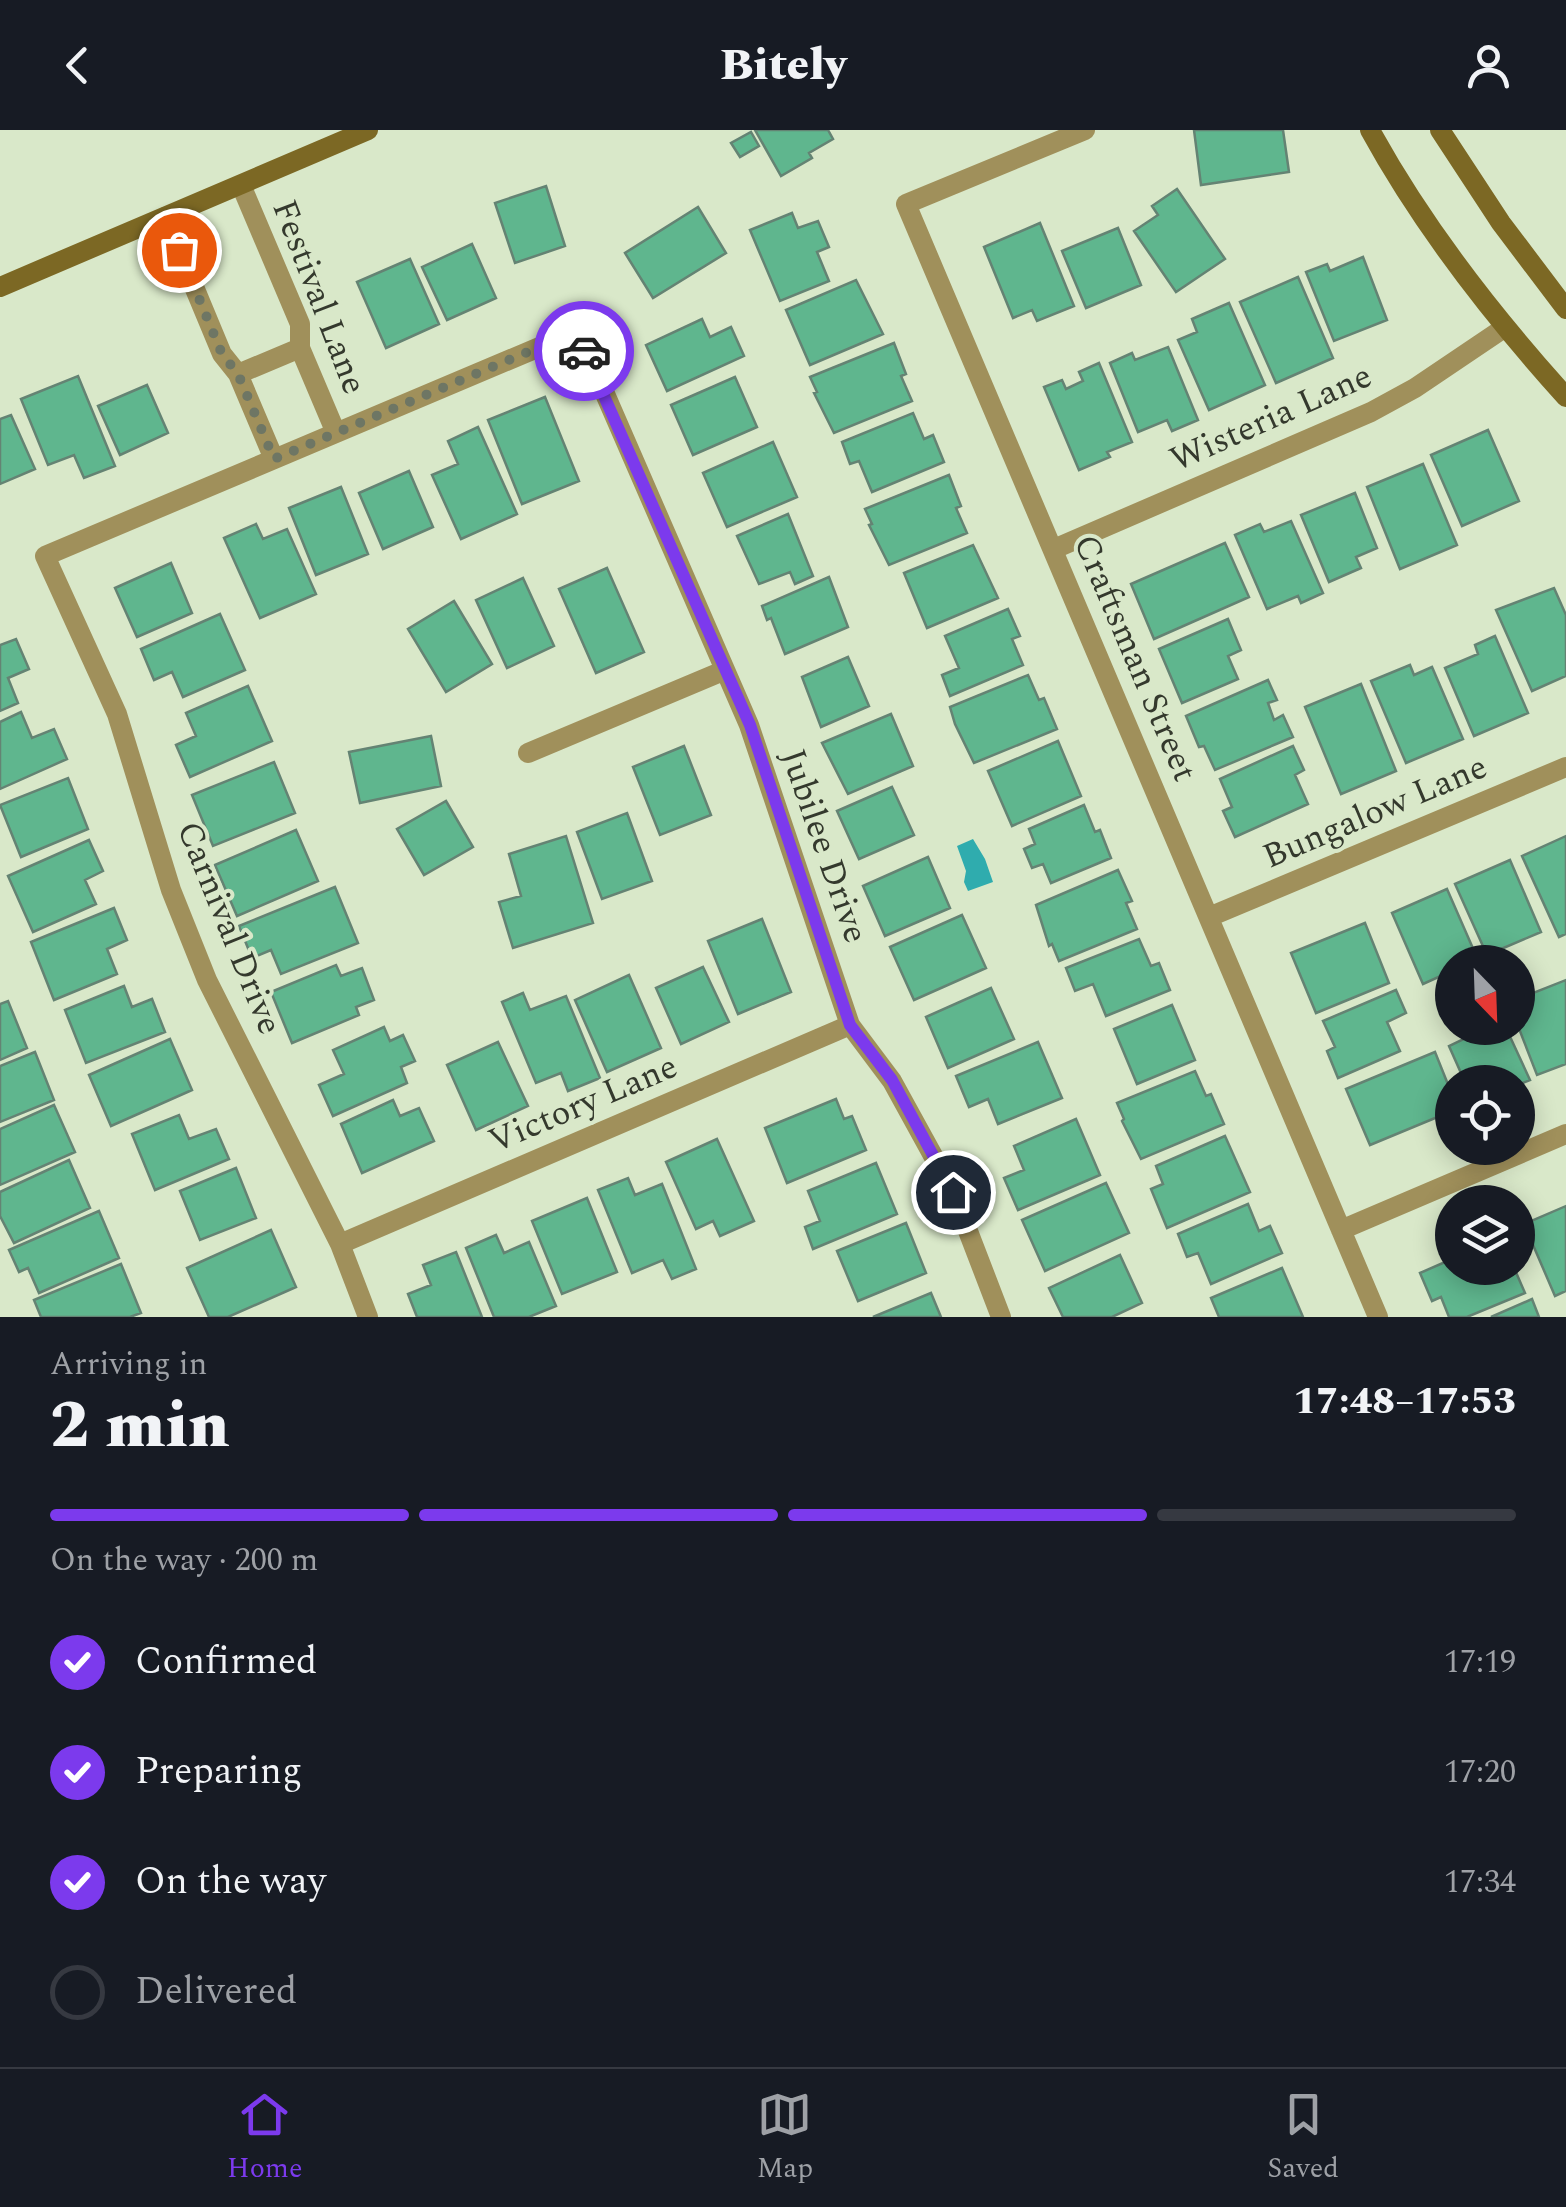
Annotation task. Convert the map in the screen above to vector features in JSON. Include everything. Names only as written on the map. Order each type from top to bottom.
[{"type":"street","points":[[0,287],[368,130]]},
{"type":"street","name":"Craftsman Street","points":[[1084,130],[906,204],[1378,1317]]},
{"type":"street","points":[[1370,130],[1418,210],[1504,328],[1566,397]]},
{"type":"street","points":[[1440,130],[1500,224],[1566,309]]},
{"type":"street","name":"Festival Lane","points":[[241,185],[300,324],[300,348],[336,433]]},
{"type":"street","points":[[165,217],[222,354],[238,374],[274,459],[336,433]]},
{"type":"street","name":"Wisteria Lane","points":[[1054,549],[1371,412],[1415,388],[1504,328]]},
{"type":"street","name":"Jubilee Drive","points":[[336,433],[575,332],[750,725],[850,1025],[892,1080],[953,1192],[1001,1317]]},
{"type":"street","points":[[238,374],[300,348]]},
{"type":"street","name":"Carnival Drive","points":[[274,459],[46,556],[117,714],[171,890],[207,980],[340,1244],[368,1317]]},
{"type":"street","points":[[528,753],[723,671]]},
{"type":"street","name":"Bungalow Lane","points":[[1208,916],[1566,767]]},
{"type":"street","name":"Victory Lane","points":[[340,1244],[850,1025]]},
{"type":"street","points":[[1340,1230],[1566,1134]]},
{"type":"water","points":[[973,839],[993,882],[968,891],[957,846]]},
{"type":"building","points":[[755,130],[828,130],[833,139],[809,153],[812,158],[781,176]]},
{"type":"building","points":[[1194,130],[1283,130],[1289,172],[1201,185]]},
{"type":"building","points":[[751,132],[759,146],[740,157],[731,143]]},
{"type":"building","points":[[546,186],[565,246],[515,263],[495,203]]},
{"type":"building","points":[[1177,189],[1225,259],[1176,292],[1134,231],[1158,215],[1152,206]]},
{"type":"building","points":[[698,207],[726,253],[653,298],[625,253]]},
{"type":"building","points":[[792,213],[798,228],[818,221],[829,247],[817,252],[829,281],[780,301],[750,230]]},
{"type":"building","points":[[1040,223],[1074,306],[1037,321],[1032,310],[1013,318],[984,247]]},
{"type":"building","points":[[1118,228],[1141,285],[1086,308],[1062,251]]},
{"type":"building","points":[[472,244],[496,298],[447,320],[422,267]]},
{"type":"building","points":[[1363,257],[1387,320],[1334,341],[1306,272],[1327,264],[1330,271]]},
{"type":"building","points":[[410,259],[439,324],[386,348],[357,282]]},
{"type":"building","points":[[1298,277],[1333,358],[1276,383],[1240,302]]},
{"type":"building","points":[[856,280],[883,334],[810,365],[786,310]]},
{"type":"building","points":[[1229,303],[1265,385],[1209,410],[1178,340],[1197,332],[1192,319]]},
{"type":"building","points":[[702,319],[710,337],[731,327],[744,356],[667,391],[646,345]]},
{"type":"building","points":[[894,343],[906,374],[901,376],[912,401],[834,433],[810,377]]},
{"type":"building","points":[[1168,347],[1198,420],[1172,431],[1167,420],[1138,432],[1110,363],[1132,353],[1135,360]]},
{"type":"building","points":[[1099,363],[1132,442],[1079,470],[1044,387],[1062,380],[1066,389],[1083,381],[1079,372]]},
{"type":"building","points":[[78,376],[115,466],[84,478],[74,455],[48,465],[21,399]]},
{"type":"building","points":[[735,377],[757,427],[693,455],[671,405]]},
{"type":"building","points":[[147,385],[168,433],[120,455],[98,406]]},
{"type":"building","points":[[545,397],[579,481],[522,504],[488,420]]},
{"type":"building","points":[[913,413],[924,439],[933,435],[944,462],[872,492],[859,461],[850,464],[842,442]]},
{"type":"building","points":[[11,415],[35,469],[0,484],[0,419]]},
{"type":"building","points":[[478,427],[517,514],[461,539],[432,475],[458,464],[448,441]]},
{"type":"building","points":[[1488,430],[1519,501],[1462,526],[1431,455]]},
{"type":"building","points":[[773,442],[797,497],[727,527],[703,473]]},
{"type":"building","points":[[1423,464],[1457,545],[1400,569],[1367,487]]},
{"type":"building","points":[[409,471],[433,527],[383,549],[359,493]]},
{"type":"building","points":[[949,475],[961,506],[956,508],[967,533],[889,565],[865,509]]},
{"type":"building","points":[[341,487],[368,554],[316,575],[289,508]]},
{"type":"building","points":[[1355,493],[1377,548],[1356,557],[1361,568],[1329,582],[1301,515]]},
{"type":"building","points":[[788,514],[813,576],[795,584],[790,572],[759,584],[737,536]]},
{"type":"building","points":[[1291,521],[1323,593],[1301,603],[1298,596],[1267,609],[1235,535],[1260,524],[1264,532]]},
{"type":"building","points":[[256,524],[263,539],[287,529],[316,594],[260,618],[224,538]]},
{"type":"building","points":[[1225,543],[1249,597],[1154,639],[1131,584]]},
{"type":"building","points":[[973,545],[998,598],[927,628],[904,573]]},
{"type":"building","points":[[171,563],[192,613],[137,637],[115,588]]},
{"type":"building","points":[[607,568],[644,652],[596,673],[559,589]]},
{"type":"building","points":[[829,577],[848,627],[785,654],[762,606]]},
{"type":"building","points":[[523,578],[554,646],[507,668],[476,600]]},
{"type":"building","points":[[1554,588],[1566,615],[1566,676],[1532,691],[1496,610]]},
{"type":"building","points":[[454,601],[492,664],[446,692],[408,629]]},
{"type":"building","points":[[1008,609],[1020,636],[1012,639],[1023,665],[950,696],[942,675],[959,668],[945,636]]},
{"type":"building","points":[[220,614],[245,670],[183,697],[172,672],[154,680],[141,649]]},
{"type":"building","points":[[1228,619],[1241,650],[1228,656],[1238,679],[1182,703],[1159,649]]},
{"type":"building","points":[[1495,636],[1528,713],[1474,736],[1445,668],[1478,654],[1475,645]]},
{"type":"building","points":[[16,639],[29,669],[8,678],[18,703],[0,711],[0,645]]},
{"type":"building","points":[[848,657],[869,706],[821,727],[802,677]]},
{"type":"building","points":[[1410,665],[1414,675],[1432,667],[1463,739],[1406,763],[1371,681]]},
{"type":"building","points":[[1028,675],[1039,700],[1044,698],[1057,729],[974,763],[950,707]]},
{"type":"building","points":[[1268,680],[1277,700],[1268,703],[1274,720],[1283,715],[1293,737],[1215,770],[1204,746],[1199,747],[1186,716]]},
{"type":"building","points":[[1361,684],[1396,771],[1341,794],[1305,707]]},
{"type":"building","points":[[248,686],[272,741],[190,777],[176,745],[196,736],[186,713]]},
{"type":"building","points":[[21,712],[32,738],[54,729],[67,759],[0,789],[0,722]]},
{"type":"building","points":[[891,714],[913,766],[848,794],[822,743]]},
{"type":"building","points":[[431,736],[441,786],[360,803],[349,752]]},
{"type":"building","points":[[1058,741],[1081,796],[1012,826],[988,771]]},
{"type":"building","points":[[684,746],[711,815],[660,835],[633,767]]},
{"type":"building","points":[[1293,746],[1304,770],[1295,775],[1308,804],[1235,837],[1223,811],[1232,807],[1220,779]]},
{"type":"building","points":[[274,762],[295,813],[213,846],[192,795]]},
{"type":"building","points":[[68,778],[88,829],[21,857],[0,805]]},
{"type":"building","points":[[892,787],[914,835],[859,859],[837,811]]},
{"type":"building","points":[[446,801],[473,847],[424,875],[397,829]]},
{"type":"building","points":[[1084,805],[1111,858],[1051,883],[1043,864],[1032,868],[1024,849],[1035,844],[1029,829]]},
{"type":"building","points":[[627,813],[652,881],[602,899],[577,832]]},
{"type":"building","points":[[296,830],[318,881],[237,916],[215,865]]},
{"type":"building","points":[[566,836],[593,923],[513,948],[499,902],[521,896],[509,854]]},
{"type":"building","points":[[1566,836],[1566,934],[1559,937],[1522,856]]},
{"type":"building","points":[[89,840],[103,871],[85,880],[96,904],[33,932],[8,876]]},
{"type":"building","points":[[928,857],[950,908],[885,936],[863,886]]},
{"type":"building","points":[[1510,860],[1541,932],[1510,945],[1482,945],[1455,884]]},
{"type":"building","points":[[1118,870],[1132,901],[1126,903],[1137,929],[1059,961],[1052,944],[1049,946],[1036,905]]},
{"type":"building","points":[[335,887],[358,943],[281,974],[271,950],[252,958],[239,926]]},
{"type":"building","points":[[1447,889],[1471,945],[1435,945],[1435,979],[1423,984],[1392,913]]},
{"type":"building","points":[[114,908],[127,940],[107,949],[117,974],[54,1000],[31,942]]},
{"type":"building","points":[[962,915],[986,968],[914,1000],[890,947]]},
{"type":"building","points":[[762,919],[791,992],[738,1014],[708,941]]},
{"type":"building","points":[[1365,923],[1389,983],[1316,1013],[1291,953]]},
{"type":"building","points":[[1139,939],[1151,966],[1159,963],[1170,990],[1106,1016],[1093,984],[1075,991],[1066,968]]},
{"type":"building","points":[[336,965],[341,976],[362,968],[374,1000],[356,1007],[359,1015],[292,1043],[271,992]]},
{"type":"building","points":[[703,967],[729,1022],[681,1044],[656,988]]},
{"type":"building","points":[[629,975],[661,1048],[607,1072],[575,1000]]},
{"type":"building","points":[[1566,980],[1566,1064],[1537,1075],[1525,1045],[1535,1045],[1535,992]]},
{"type":"building","points":[[124,986],[132,1007],[152,999],[165,1032],[86,1063],[65,1010]]},
{"type":"building","points":[[991,988],[1014,1039],[948,1068],[926,1017]]},
{"type":"building","points":[[1396,990],[1406,1013],[1387,1022],[1400,1051],[1338,1078],[1327,1051],[1335,1047],[1323,1021]]},
{"type":"building","points":[[523,993],[530,1010],[566,996],[600,1078],[568,1091],[561,1073],[536,1083],[502,1002]]},
{"type":"building","points":[[8,1001],[27,1048],[0,1060],[0,1004]]},
{"type":"building","points":[[1172,1005],[1195,1060],[1137,1084],[1114,1029]]},
{"type":"building","points":[[384,1027],[390,1041],[403,1035],[415,1061],[401,1067],[407,1083],[333,1116],[319,1085],[344,1074],[333,1050]]},
{"type":"building","points":[[170,1039],[192,1090],[111,1126],[89,1075]]},
{"type":"building","points":[[498,1042],[528,1106],[476,1130],[447,1065]]},
{"type":"building","points":[[1038,1042],[1062,1098],[998,1124],[988,1099],[969,1107],[956,1076]]},
{"type":"building","points":[[1514,1045],[1523,1065],[1457,1065],[1449,1046]]},
{"type":"building","points":[[35,1052],[54,1100],[0,1122],[0,1066]]},
{"type":"building","points":[[1435,1052],[1440,1065],[1435,1065],[1435,1118],[1370,1145],[1346,1089]]},
{"type":"building","points":[[1195,1071],[1224,1124],[1141,1159],[1117,1103]]},
{"type":"building","points":[[836,1099],[844,1119],[852,1116],[866,1150],[787,1183],[765,1128]]},
{"type":"building","points":[[393,1100],[400,1116],[419,1108],[434,1141],[362,1173],[341,1124]]},
{"type":"building","points":[[54,1105],[75,1152],[0,1185],[0,1129]]},
{"type":"building","points":[[179,1115],[189,1139],[216,1129],[229,1159],[155,1190],[132,1134]]},
{"type":"building","points":[[1076,1119],[1100,1175],[1018,1210],[1004,1178],[1024,1170],[1014,1146]]},
{"type":"building","points":[[1225,1136],[1250,1192],[1167,1228],[1151,1189],[1163,1184],[1156,1166]]},
{"type":"building","points":[[717,1139],[754,1221],[720,1236],[713,1221],[696,1229],[666,1162]]},
{"type":"building","points":[[69,1160],[90,1208],[14,1243],[0,1216],[0,1192]]},
{"type":"building","points":[[876,1163],[897,1214],[813,1249],[805,1227],[820,1221],[808,1191]]},
{"type":"building","points":[[236,1168],[256,1218],[200,1240],[180,1191]]},
{"type":"building","points":[[628,1178],[635,1195],[662,1184],[696,1269],[672,1279],[663,1260],[632,1273],[598,1190]]},
{"type":"building","points":[[1106,1183],[1129,1233],[1045,1271],[1022,1220]]},
{"type":"building","points":[[587,1198],[617,1272],[562,1294],[532,1221]]},
{"type":"building","points":[[1248,1204],[1259,1231],[1270,1226],[1282,1253],[1211,1284],[1198,1253],[1187,1257],[1178,1234]]},
{"type":"building","points":[[1566,1206],[1566,1291],[1555,1296],[1535,1250],[1535,1219]]},
{"type":"building","points":[[99,1211],[119,1258],[39,1293],[28,1268],[19,1272],[9,1250]]},
{"type":"building","points":[[906,1223],[926,1273],[858,1301],[837,1251]]},
{"type":"building","points":[[271,1230],[296,1287],[228,1317],[209,1317],[187,1268]]},
{"type":"building","points":[[496,1235],[504,1253],[529,1242],[556,1306],[529,1317],[494,1317],[466,1248]]},
{"type":"building","points":[[456,1252],[482,1317],[417,1317],[408,1294],[431,1285],[423,1265]]},
{"type":"building","points":[[1120,1255],[1142,1303],[1112,1317],[1063,1317],[1049,1288]]},
{"type":"building","points":[[121,1264],[141,1313],[130,1317],[41,1317],[34,1300]]},
{"type":"building","points":[[1435,1266],[1435,1285],[1522,1285],[1525,1293],[1467,1317],[1449,1317],[1441,1297],[1432,1301],[1420,1273]]},
{"type":"building","points":[[1282,1268],[1303,1317],[1219,1317],[1211,1298]]},
{"type":"building","points":[[931,1293],[941,1317],[873,1317]]},
{"type":"building","points":[[1532,1299],[1539,1317],[1491,1317]]},
{"type":"way so far","points":[[179,250],[222,354],[238,374],[274,459],[575,332],[584,351]]},
{"type":"route","points":[[584,351],[750,725],[850,1025],[892,1080],[953,1192]]}]
